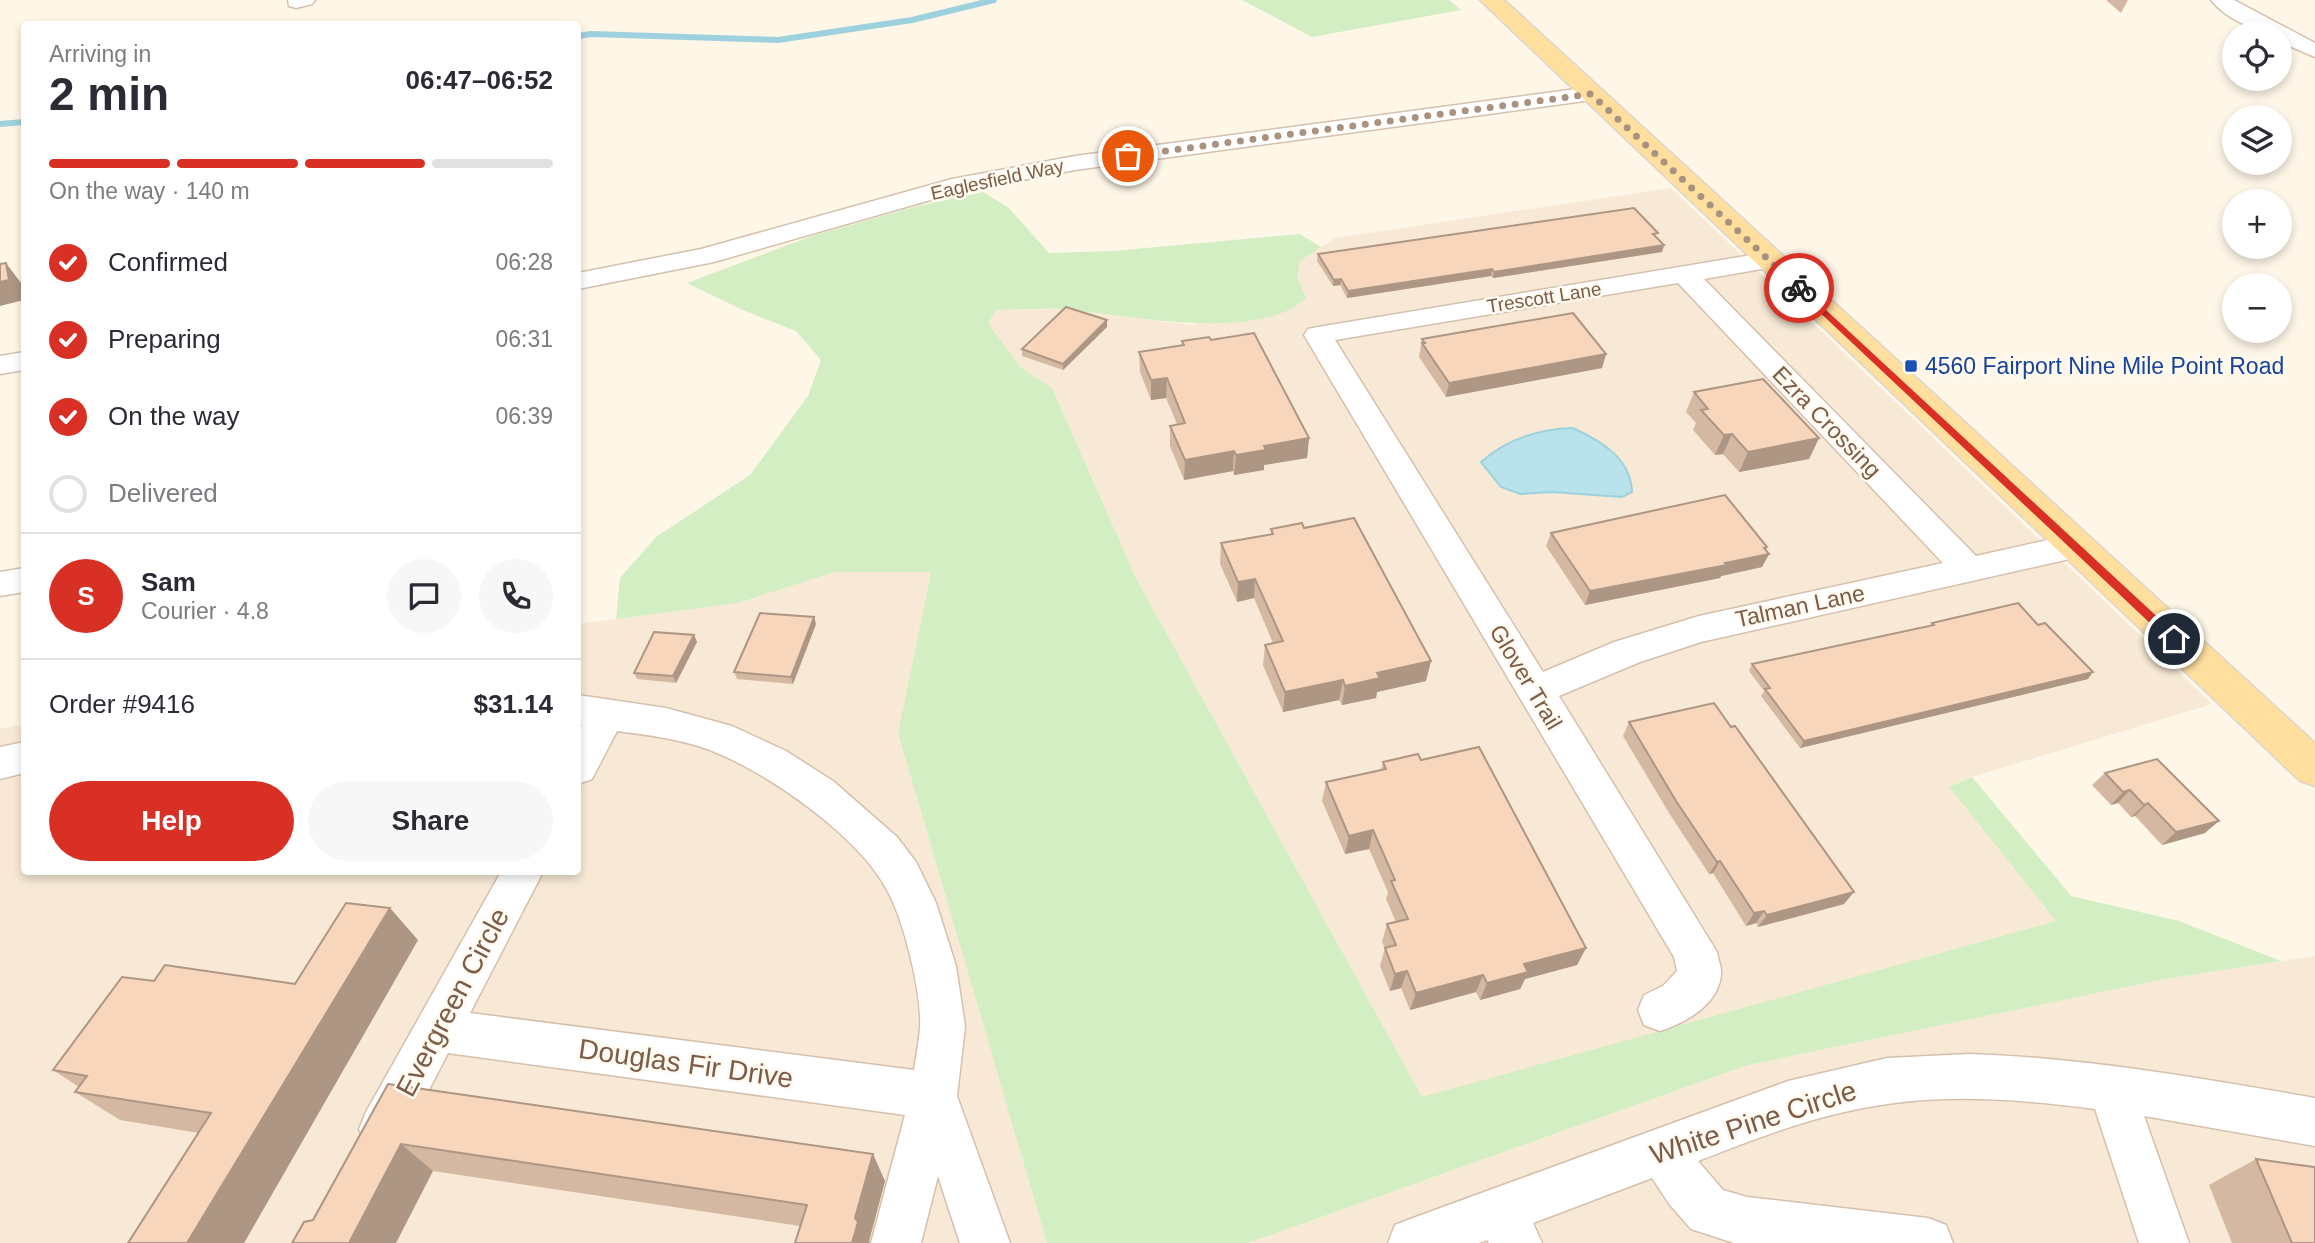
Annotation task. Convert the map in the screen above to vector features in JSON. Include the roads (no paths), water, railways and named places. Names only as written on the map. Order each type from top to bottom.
[{"type":"main road","points":[[1491,0],[2315,769]]},
{"type":"street","points":[[2221,0],[2255,21]]},
{"type":"street","points":[[2292,40],[2315,51]]},
{"type":"street","name":"Eaglesfield Way","points":[[581,280],[705,256],[996,176],[1074,163],[1591,94]]},
{"type":"street","name":"Trescott Lane","points":[[1318,335],[1770,260]]},
{"type":"street","name":"Ezra Crossing","points":[[1684,274],[1969,569]]},
{"type":"street","name":"Glover Trail","points":[[1318,335],[1695,952],[1699,975],[1689,993],[1668,1008],[1660,1010]]},
{"type":"street","points":[[0,365],[21,362]]},
{"type":"street","name":"Talman Lane","points":[[1534,691],[1627,652],[1699,629],[2074,546]]},
{"type":"street","points":[[0,584],[21,580]]},
{"type":"street","points":[[581,756],[592,712],[666,723],[719,737],[772,762],[819,793],[883,849],[901,875],[915,903],[934,966],[943,1027],[934,1096],[896,1243]]},
{"type":"street","points":[[0,762],[21,758]]},
{"type":"street","name":"Evergreen Circle","points":[[366,1160],[520,875]]},
{"type":"street","name":"Douglas Fir Drive","points":[[437,1030],[934,1096]]},
{"type":"street","name":"White Pine Circle","points":[[1413,1243],[1508,1227],[1662,1150],[1755,1115],[1842,1090],[1919,1078],[1999,1078],[2111,1087],[2315,1122]]},
{"type":"street","points":[[2111,1087],[2164,1243]]},
{"type":"street","points":[[934,1096],[985,1243]]},
{"type":"street","points":[[1662,1150],[1687,1188],[1709,1211],[1747,1222],[1928,1243]]},
{"type":"water","points":[[1573,428],[1613,452],[1626,469],[1632,492],[1622,497],[1552,492],[1520,494],[1501,487],[1481,462],[1512,441],[1548,430]]},
{"type":"waterway","points":[[581,36],[778,40],[912,20],[994,0]]},
{"type":"waterway","points":[[0,124],[21,122]]},
{"type":"place","name":"4560 Fairport Nine Mile Point Road","points":[[1911,366]]}]
